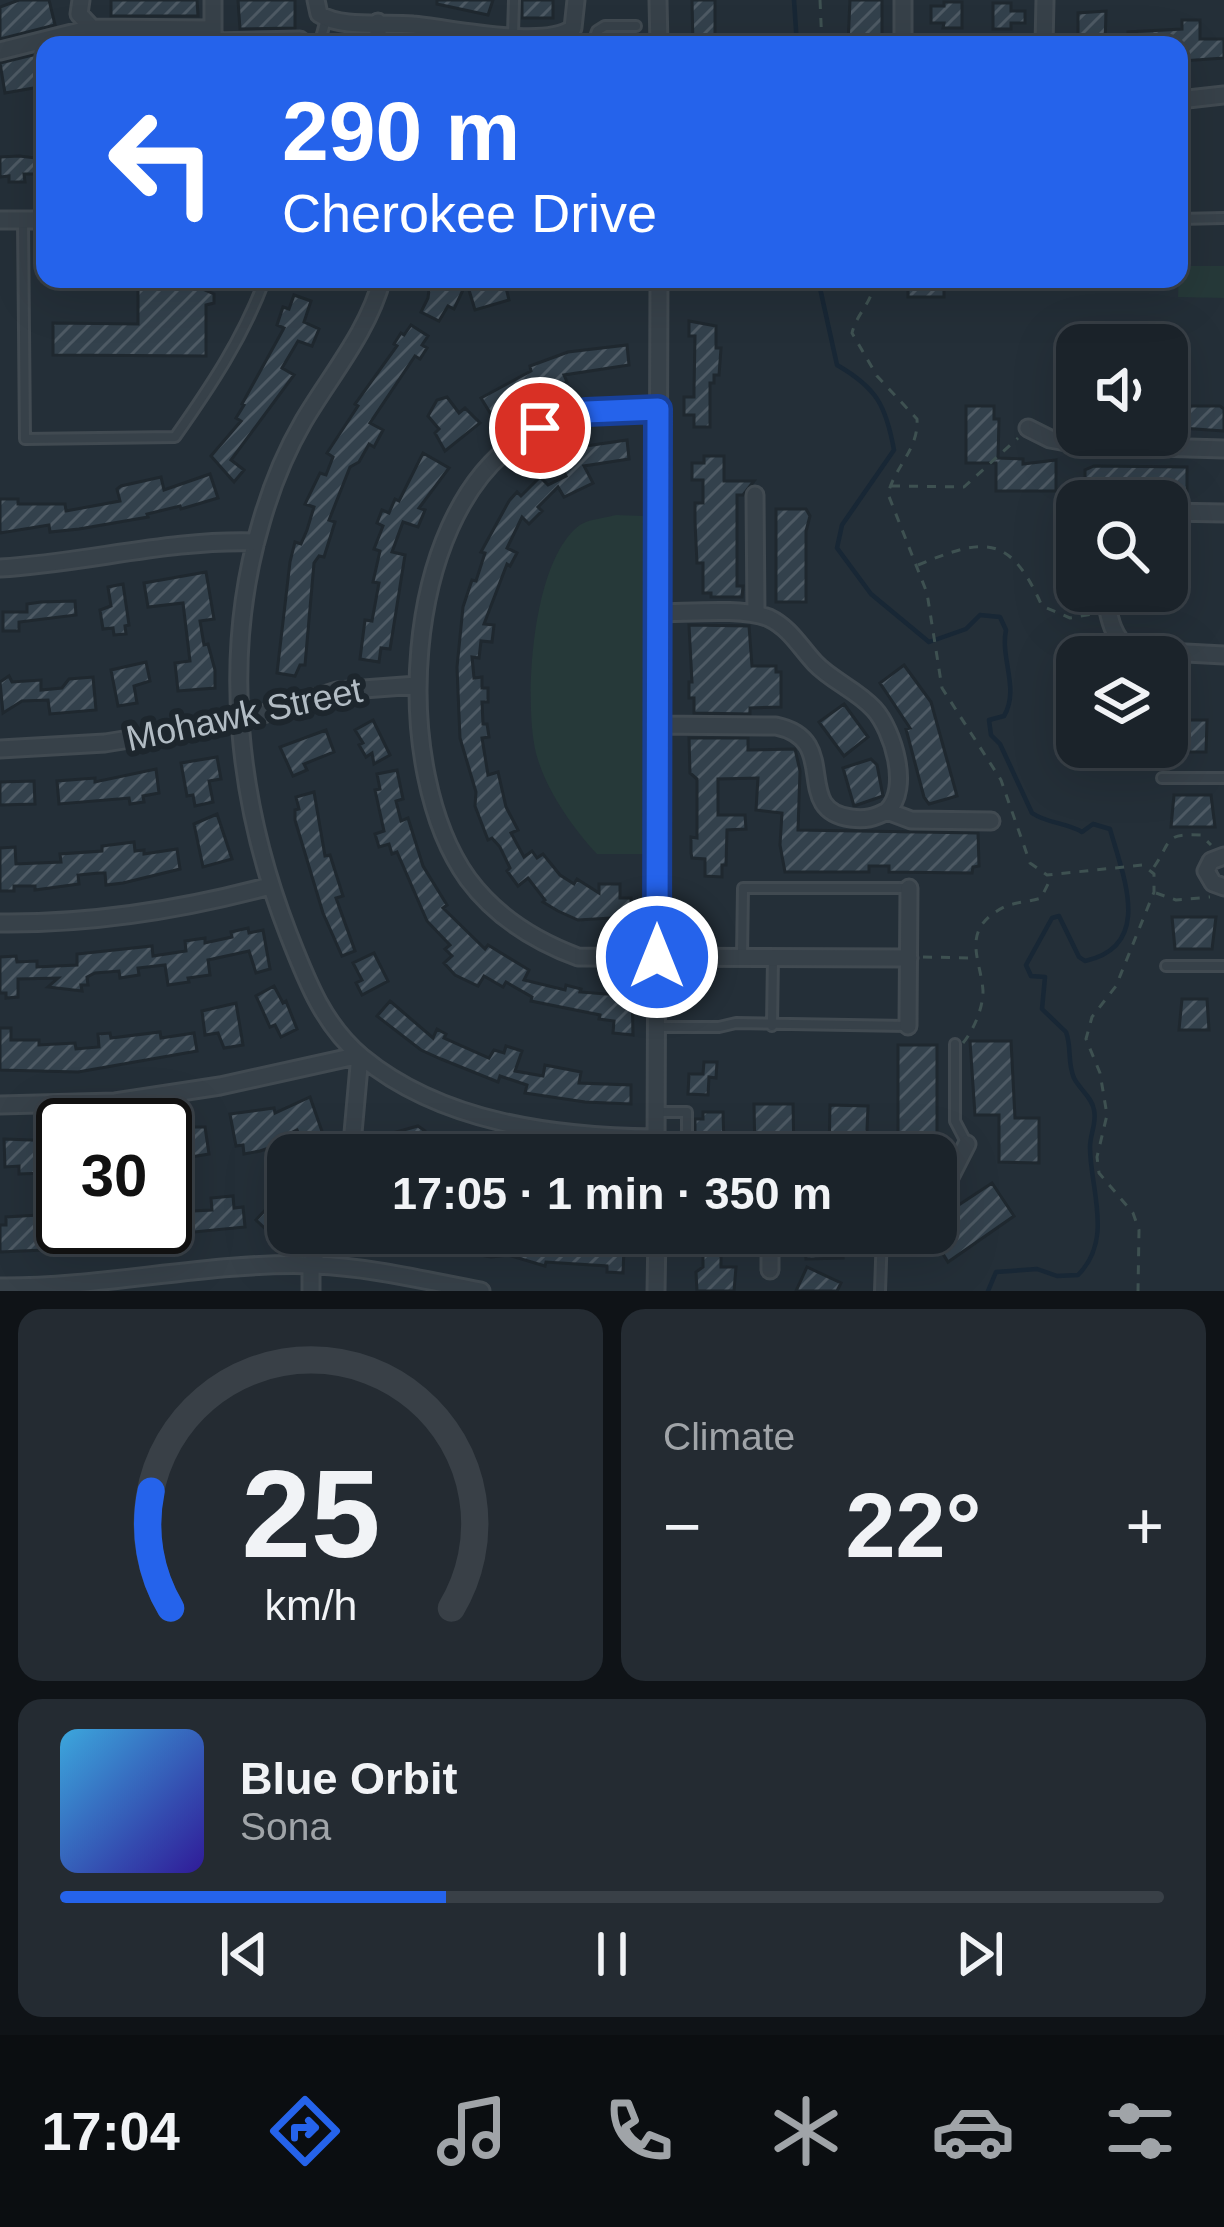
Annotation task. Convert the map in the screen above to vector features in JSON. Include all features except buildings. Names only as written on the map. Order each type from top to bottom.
[{"type":"street","points":[[80,0],[79,14],[92,28]]},
{"type":"street","points":[[213,0],[213,36]]},
{"type":"street","points":[[316,0],[319,14],[326,19],[378,22],[442,36],[567,34],[573,28],[576,0]]},
{"type":"street","points":[[658,0],[658,36]]},
{"type":"street","points":[[903,0],[903,36]]},
{"type":"street","points":[[1044,36],[1045,0]]},
{"type":"street","points":[[378,22],[378,36]]},
{"type":"street","points":[[60,36],[92,28],[180,36]]},
{"type":"street","points":[[0,51],[36,42]]},
{"type":"street","points":[[1188,99],[1224,95]]},
{"type":"street","points":[[0,220],[36,220]]},
{"type":"street","points":[[378,288],[365,322],[289,449],[256,542],[244,616],[240,721],[248,799],[270,886],[317,1002],[360,1055],[408,1087],[486,1117],[564,1134]]},
{"type":"street","points":[[655,1134],[659,288]]},
{"type":"street","points":[[658,409],[611,410],[561,419],[518,441],[474,483],[454,519],[430,591],[417,685],[422,748],[437,817],[455,860],[488,903],[531,936],[578,957],[909,958]]},
{"type":"street","points":[[1028,428],[1050,440],[1083,446],[1224,449]]},
{"type":"street","points":[[755,495],[756,614]]},
{"type":"street","points":[[1188,512],[1224,513]]},
{"type":"street","points":[[0,568],[87,560],[180,543],[256,542]]},
{"type":"street","points":[[1108,612],[1117,640],[1129,650],[1224,655]]},
{"type":"street","points":[[657,725],[793,730],[814,756],[815,787],[825,808],[842,817],[865,820],[896,802],[899,782],[877,712],[825,672],[781,625],[756,614],[658,613]]},
{"type":"street","name":"Mohawk Street","points":[[0,749],[105,743],[240,721],[337,691],[417,685]]},
{"type":"street","points":[[887,811],[910,820],[991,821]]},
{"type":"street","points":[[1221,856],[1206,871],[1208,878],[1222,886]]},
{"type":"street","points":[[0,923],[126,917],[270,886]]},
{"type":"street","points":[[908,1026],[909,888]]},
{"type":"street","points":[[0,1105],[115,1102],[220,1086],[360,1055]]},
{"type":"street","points":[[353,1134],[360,1055]]},
{"type":"street","points":[[957,1164],[967,1144]]},
{"type":"street","points":[[311,1291],[316,1254]]},
{"type":"street","points":[[656,1291],[657,1254]]},
{"type":"street","points":[[770,1254],[770,1270]]},
{"type":"street","points":[[0,1287],[311,1265],[481,1291]]},
{"type":"lane","points":[[513,36],[514,0]]},
{"type":"lane","points":[[321,36],[326,19]]},
{"type":"lane","points":[[597,36],[605,26],[635,26]]},
{"type":"lane","points":[[573,28],[585,36]]},
{"type":"lane","points":[[1188,218],[1224,218]]},
{"type":"lane","points":[[23,220],[25,439],[175,436],[223,369],[262,288]]},
{"type":"lane","points":[[1162,778],[1224,778]]},
{"type":"lane","points":[[742,957],[742,888],[909,888]]},
{"type":"lane","points":[[772,1026],[773,957]]},
{"type":"lane","points":[[1166,966],[1224,966]]},
{"type":"lane","points":[[656,1027],[719,1027],[736,1022],[908,1026]]},
{"type":"lane","points":[[955,1044],[955,1121],[967,1144]]},
{"type":"lane","points":[[655,1112],[687,1112],[687,1134]]},
{"type":"lane","points":[[880,1291],[881,1254]]},
{"type":"path","points":[[820,0],[821,36]]},
{"type":"path","points":[[872,288],[852,333],[877,376],[915,412],[914,447],[890,486],[890,504],[927,593],[946,697],[1001,780],[1030,863],[1038,872],[1152,869]]},
{"type":"path","points":[[890,486],[964,487],[1028,428]]},
{"type":"path","points":[[916,566],[959,548],[984,545],[1007,554],[1026,571],[1042,606],[1070,618],[1103,612]]},
{"type":"path","points":[[1138,1291],[1138,1230],[1132,1213],[1099,1173],[1097,1157],[1107,1115],[1100,1073],[1086,1039],[1092,1016],[1116,986],[1154,892],[1152,869],[1168,840],[1180,834],[1202,835],[1221,856]]},
{"type":"path","points":[[955,1044],[965,1043],[980,1009],[983,992],[975,958],[979,933],[1005,907],[1041,898],[1052,874]]},
{"type":"path","points":[[1154,892],[1170,899],[1203,899],[1222,886]]},
{"type":"path","points":[[909,958],[975,958]]},
{"type":"shaded area","points":[[1188,266],[1224,266],[1224,298],[1178,297],[1178,288],[1188,288]]},
{"type":"shaded area","points":[[616,515],[644,516],[643,854],[597,854],[587,843],[543,773],[531,720],[536,627],[552,566],[564,542],[580,525]]},
{"type":"waterway","points":[[794,0],[796,36]]},
{"type":"waterway","points":[[820,288],[837,365],[878,400],[894,450],[842,525],[837,548],[871,594],[929,642],[966,629],[980,615],[1000,617],[1006,630],[1010,695],[1004,716],[989,720],[991,735],[1000,744],[1032,813],[1082,832],[1093,824],[1110,829],[1126,887],[1127,925],[1120,941],[1106,953],[1085,961],[1079,957],[1059,916],[1052,918],[1026,965],[1031,976],[1045,977],[1042,1009],[1066,1032],[1074,1078],[1094,1110],[1090,1147],[1098,1213],[1095,1246],[1078,1275],[1057,1276],[1037,1269],[996,1272],[988,1291]]},
{"type":"route","points":[[540,428],[586,412],[658,409],[657,957]]}]
